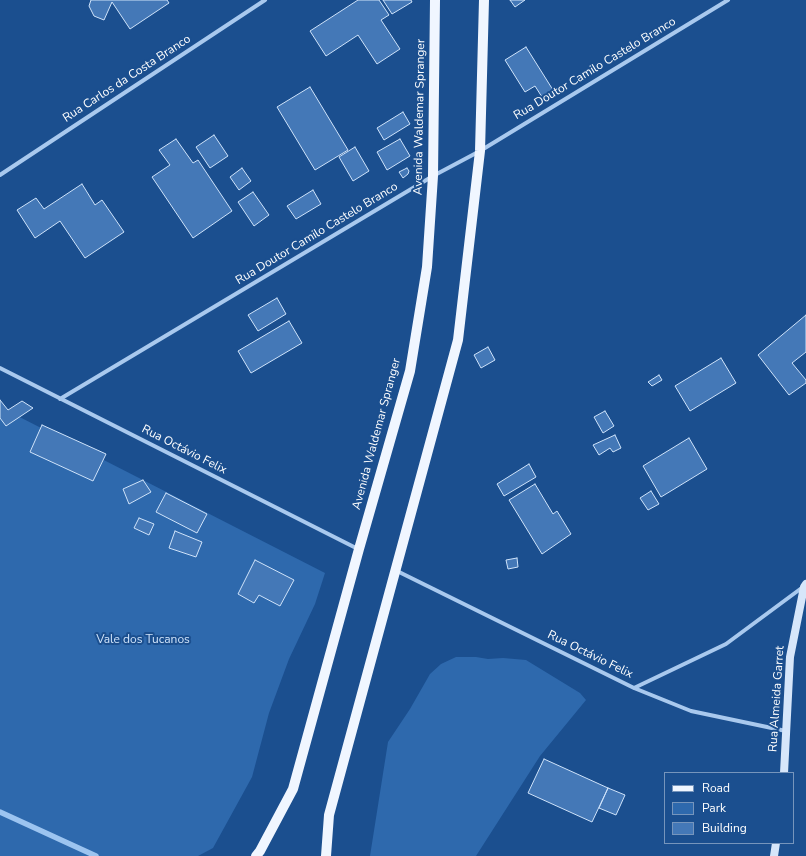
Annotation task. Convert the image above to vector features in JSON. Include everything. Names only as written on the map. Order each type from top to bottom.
[{"type":"main road","name":"Avenida Waldemar Spranger","points":[[256,856],[293,789],[410,371],[427,267],[433,176],[435,0]]},
{"type":"main road","points":[[326,856],[329,815],[458,340],[480,151],[484,0]]},
{"type":"street","name":"Rua Carlos da Costa Branco","points":[[0,175],[265,0]]},
{"type":"street","name":"Rua Doutor Camilo Castelo Branco","points":[[60,399],[433,176],[480,151],[728,0]]},
{"type":"street","name":"Rua Octávio Felix","points":[[0,368],[359,549]]},
{"type":"street","name":"Rua Octávio Felix","points":[[396,570],[634,688],[691,711],[786,731]]},
{"type":"street","name":"Rua Almeida Garret","points":[[634,688],[726,644],[805,586]]},
{"type":"street","name":"Rua Almeida Garret","points":[[784,772],[790,658],[805,586]]},
{"type":"street","points":[[774,856],[776,844]]},
{"type":"green space","name":"Vale dos Tucanos","points":[[0,407],[325,573],[315,604],[289,659],[269,713],[252,777],[213,848],[198,856],[0,856]]},
{"type":"green space","points":[[456,657],[526,660],[580,693],[586,700],[540,756],[476,856],[370,856],[388,742],[410,709],[430,674],[441,664]]},
{"type":"building","points":[[91,0],[167,0],[169,3],[130,29],[112,2],[104,20],[94,16],[89,6]]},
{"type":"building","points":[[358,0],[379,0],[389,15],[381,20],[400,49],[377,64],[358,35],[326,56],[310,31]]},
{"type":"building","points":[[383,0],[411,0],[412,2],[392,14]]},
{"type":"building","points":[[510,0],[525,0],[515,7]]},
{"type":"building","points":[[526,47],[553,90],[542,97],[535,86],[525,92],[505,60]]},
{"type":"building","points":[[310,87],[348,150],[315,170],[277,107]]},
{"type":"building","points":[[403,112],[410,124],[384,140],[377,128]]},
{"type":"building","points":[[214,135],[228,156],[210,168],[196,147]]},
{"type":"building","points":[[176,139],[193,163],[198,160],[232,211],[193,238],[152,177],[170,165],[159,150]]},
{"type":"building","points":[[400,139],[410,156],[387,170],[377,152]]},
{"type":"building","points":[[355,147],[369,171],[353,181],[339,157]]},
{"type":"building","points":[[242,168],[251,181],[239,190],[230,177]]},
{"type":"building","points":[[407,168],[409,171],[408,174],[403,178],[399,172]]},
{"type":"building","points":[[82,184],[95,205],[102,200],[124,232],[85,258],[60,221],[35,238],[17,210],[36,198],[44,209]]},
{"type":"building","points":[[313,190],[321,204],[296,219],[287,206]]},
{"type":"building","points":[[253,192],[269,215],[254,226],[238,202]]},
{"type":"building","points":[[277,298],[286,314],[258,331],[248,315]]},
{"type":"building","points":[[806,315],[806,352],[792,363],[806,380],[806,383],[789,395],[758,355]]},
{"type":"building","points":[[289,321],[302,343],[251,373],[238,351]]},
{"type":"building","points":[[488,347],[495,360],[481,368],[474,355]]},
{"type":"building","points":[[721,358],[736,383],[690,411],[675,386]]},
{"type":"building","points":[[659,375],[662,380],[652,386],[648,382]]},
{"type":"building","points":[[0,400],[8,410],[22,401],[33,408],[6,426],[0,418]]},
{"type":"building","points":[[605,411],[614,426],[603,433],[594,417]]},
{"type":"building","points":[[42,425],[106,454],[93,481],[30,452]]},
{"type":"building","points":[[615,435],[621,448],[613,452],[610,448],[599,455],[593,445]]},
{"type":"building","points":[[689,438],[707,469],[661,497],[643,466]]},
{"type":"building","points":[[529,464],[536,477],[504,496],[497,484]]},
{"type":"building","points":[[143,480],[151,492],[129,504],[123,489]]},
{"type":"building","points":[[535,484],[553,514],[557,511],[571,534],[542,554],[509,500]]},
{"type":"building","points":[[651,491],[659,504],[648,510],[640,498]]},
{"type":"building","points":[[166,493],[207,514],[197,533],[156,512]]},
{"type":"building","points":[[139,518],[154,524],[149,535],[134,528]]},
{"type":"building","points":[[175,531],[202,542],[196,557],[169,548]]},
{"type":"building","points":[[517,558],[518,567],[508,569],[506,560]]},
{"type":"building","points":[[255,560],[294,580],[280,606],[259,595],[254,603],[238,594]]},
{"type":"building","points":[[544,759],[608,788],[592,822],[528,793]]},
{"type":"building","points":[[608,788],[625,795],[616,815],[599,808]]},
{"type":"waterway","points":[[0,812],[96,856]]}]
